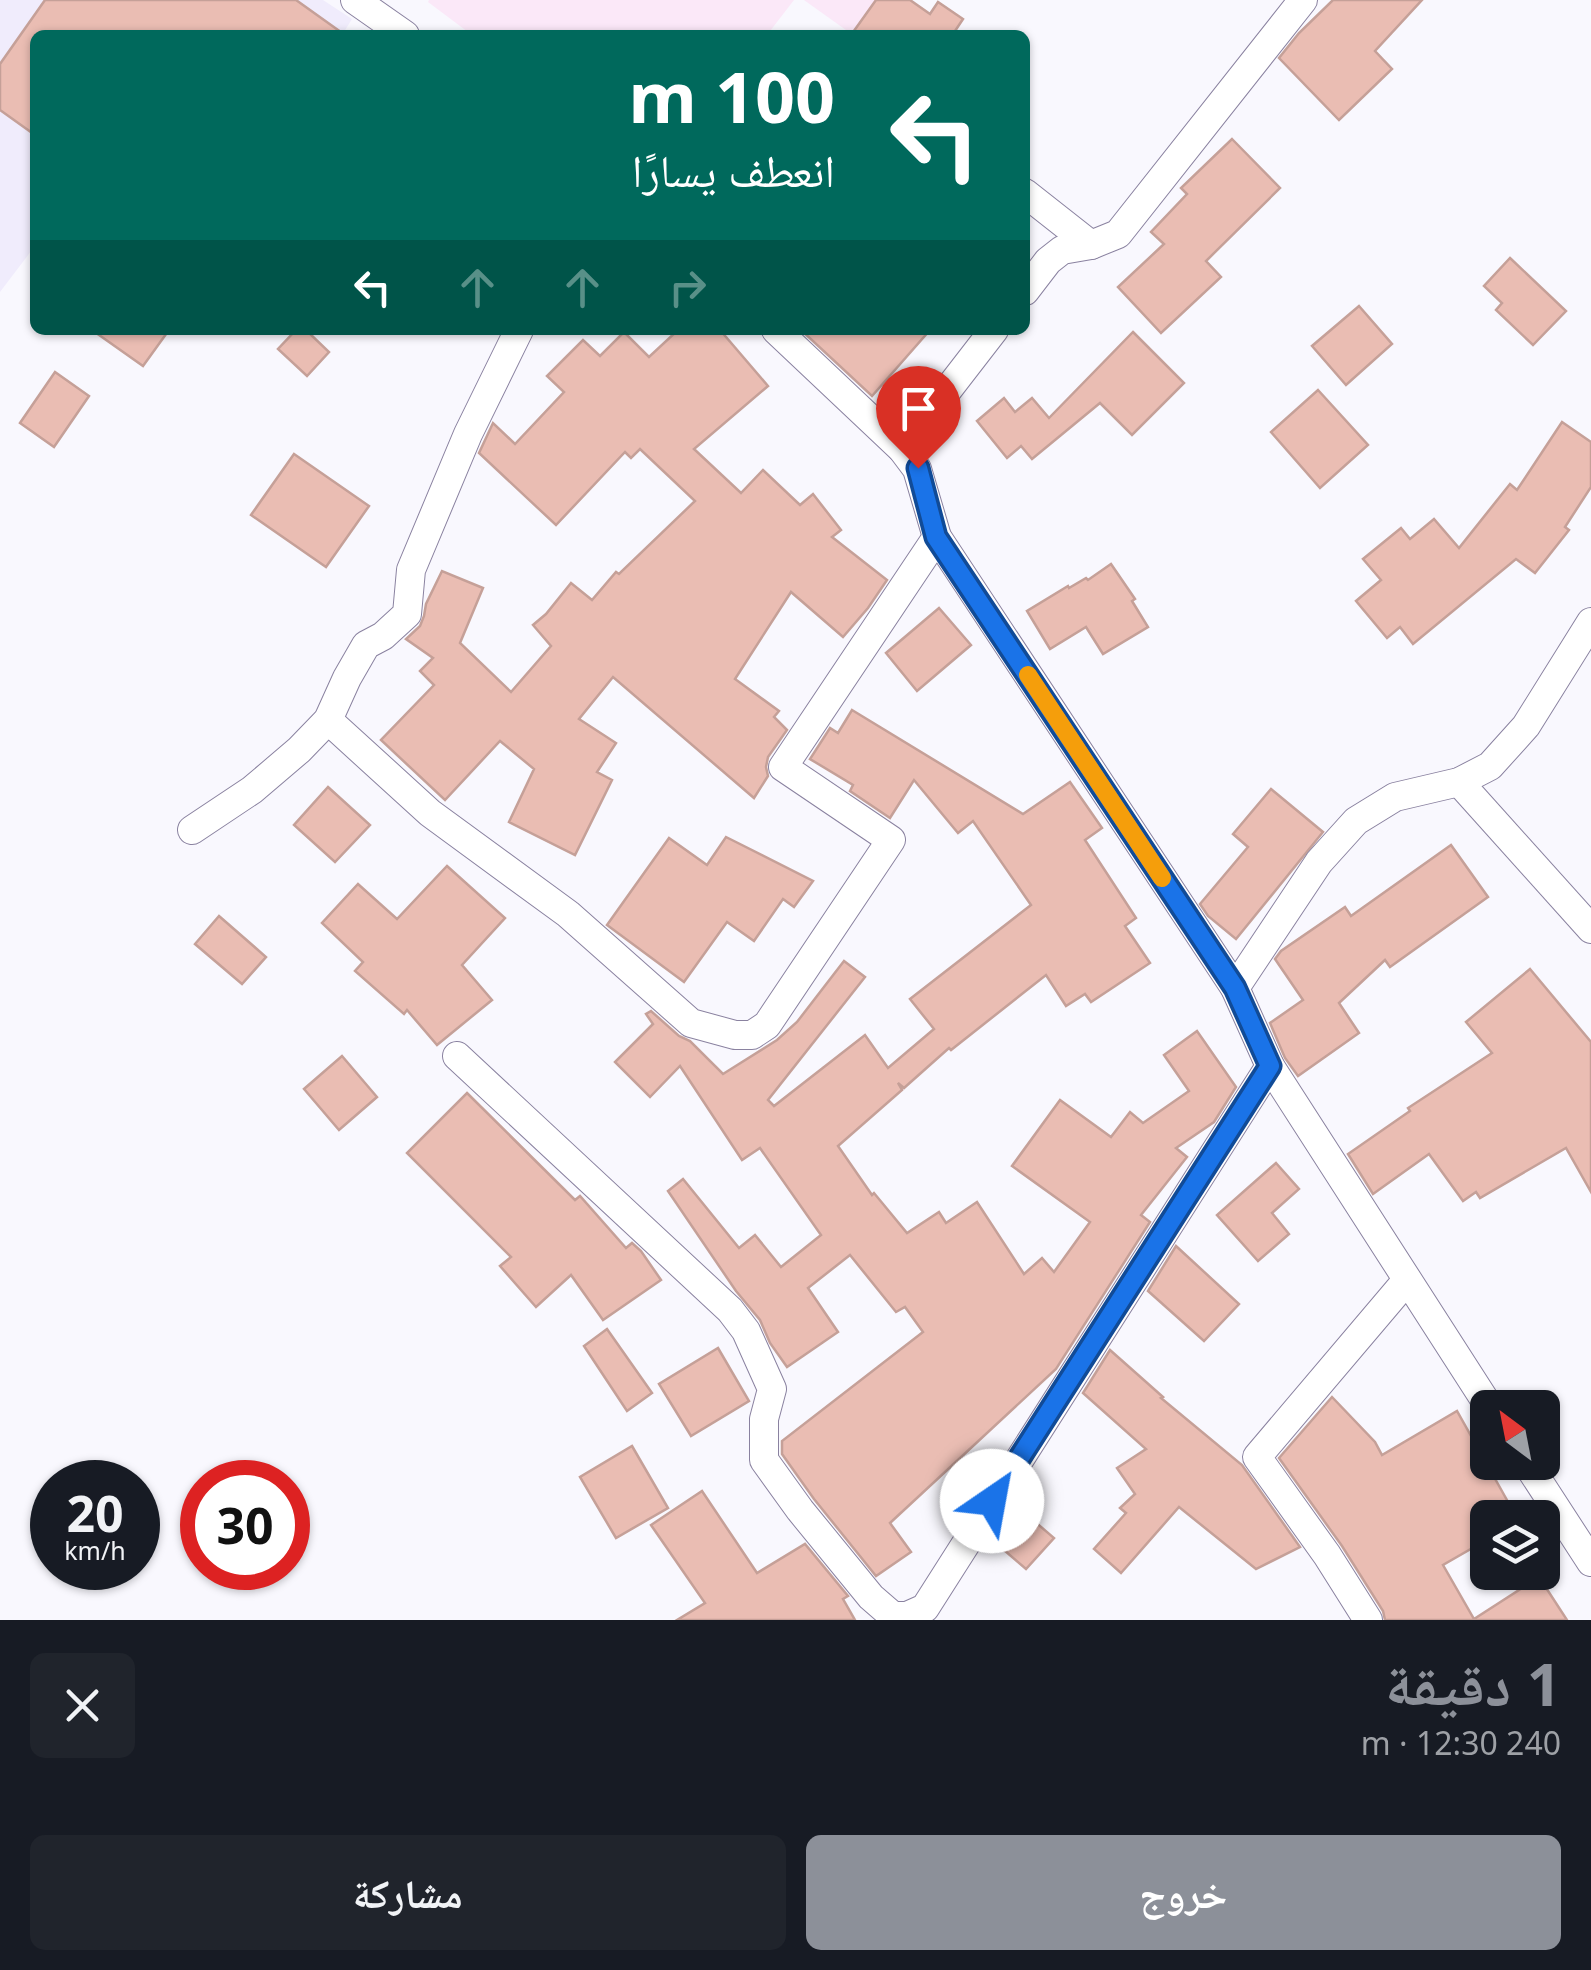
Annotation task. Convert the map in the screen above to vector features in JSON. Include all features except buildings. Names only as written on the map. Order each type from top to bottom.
[{"type":"street","points":[[355,0],[398,30]]},
{"type":"street","points":[[1030,285],[1062,250],[1118,234],[1304,0]]},
{"type":"street","points":[[1030,198],[1091,244]]},
{"type":"street","points":[[192,830],[252,790],[299,750],[328,720],[366,645],[383,636],[407,614],[411,570],[468,434],[517,335]]},
{"type":"street","points":[[781,335],[902,448],[918,468],[936,537],[1235,988],[1270,1066],[1478,1390]]},
{"type":"street","points":[[902,448],[990,335]]},
{"type":"street","points":[[328,720],[430,813],[568,914],[691,1023],[735,1035],[752,1035],[767,1025],[891,840],[783,767],[936,537]]},
{"type":"street","points":[[1235,988],[1319,862],[1356,821],[1396,797],[1459,782],[1490,766],[1526,726],[1591,622]]},
{"type":"street","points":[[1459,782],[1591,929]]},
{"type":"street","points":[[457,1056],[730,1310],[746,1331],[772,1389],[764,1419],[764,1460],[870,1597],[893,1616],[907,1616],[926,1608],[1270,1066]]},
{"type":"street","points":[[1368,1620],[1257,1457],[1407,1280]]},
{"type":"street","points":[[1538,1480],[1591,1562]]},
{"type":"shaded area","points":[[0,0],[323,0],[352,19],[345,30],[30,30],[30,253],[0,292]]},
{"type":"shaded area","points":[[794,0],[771,30],[465,30],[428,2]]},
{"type":"shaded area","points":[[804,0],[879,0],[857,30],[846,30]]},
{"type":"slow traffic","points":[[1028,675],[1162,878]]},
{"type":"route","points":[[918,468],[936,537],[1235,988],[1270,1066],[992,1501]]}]
